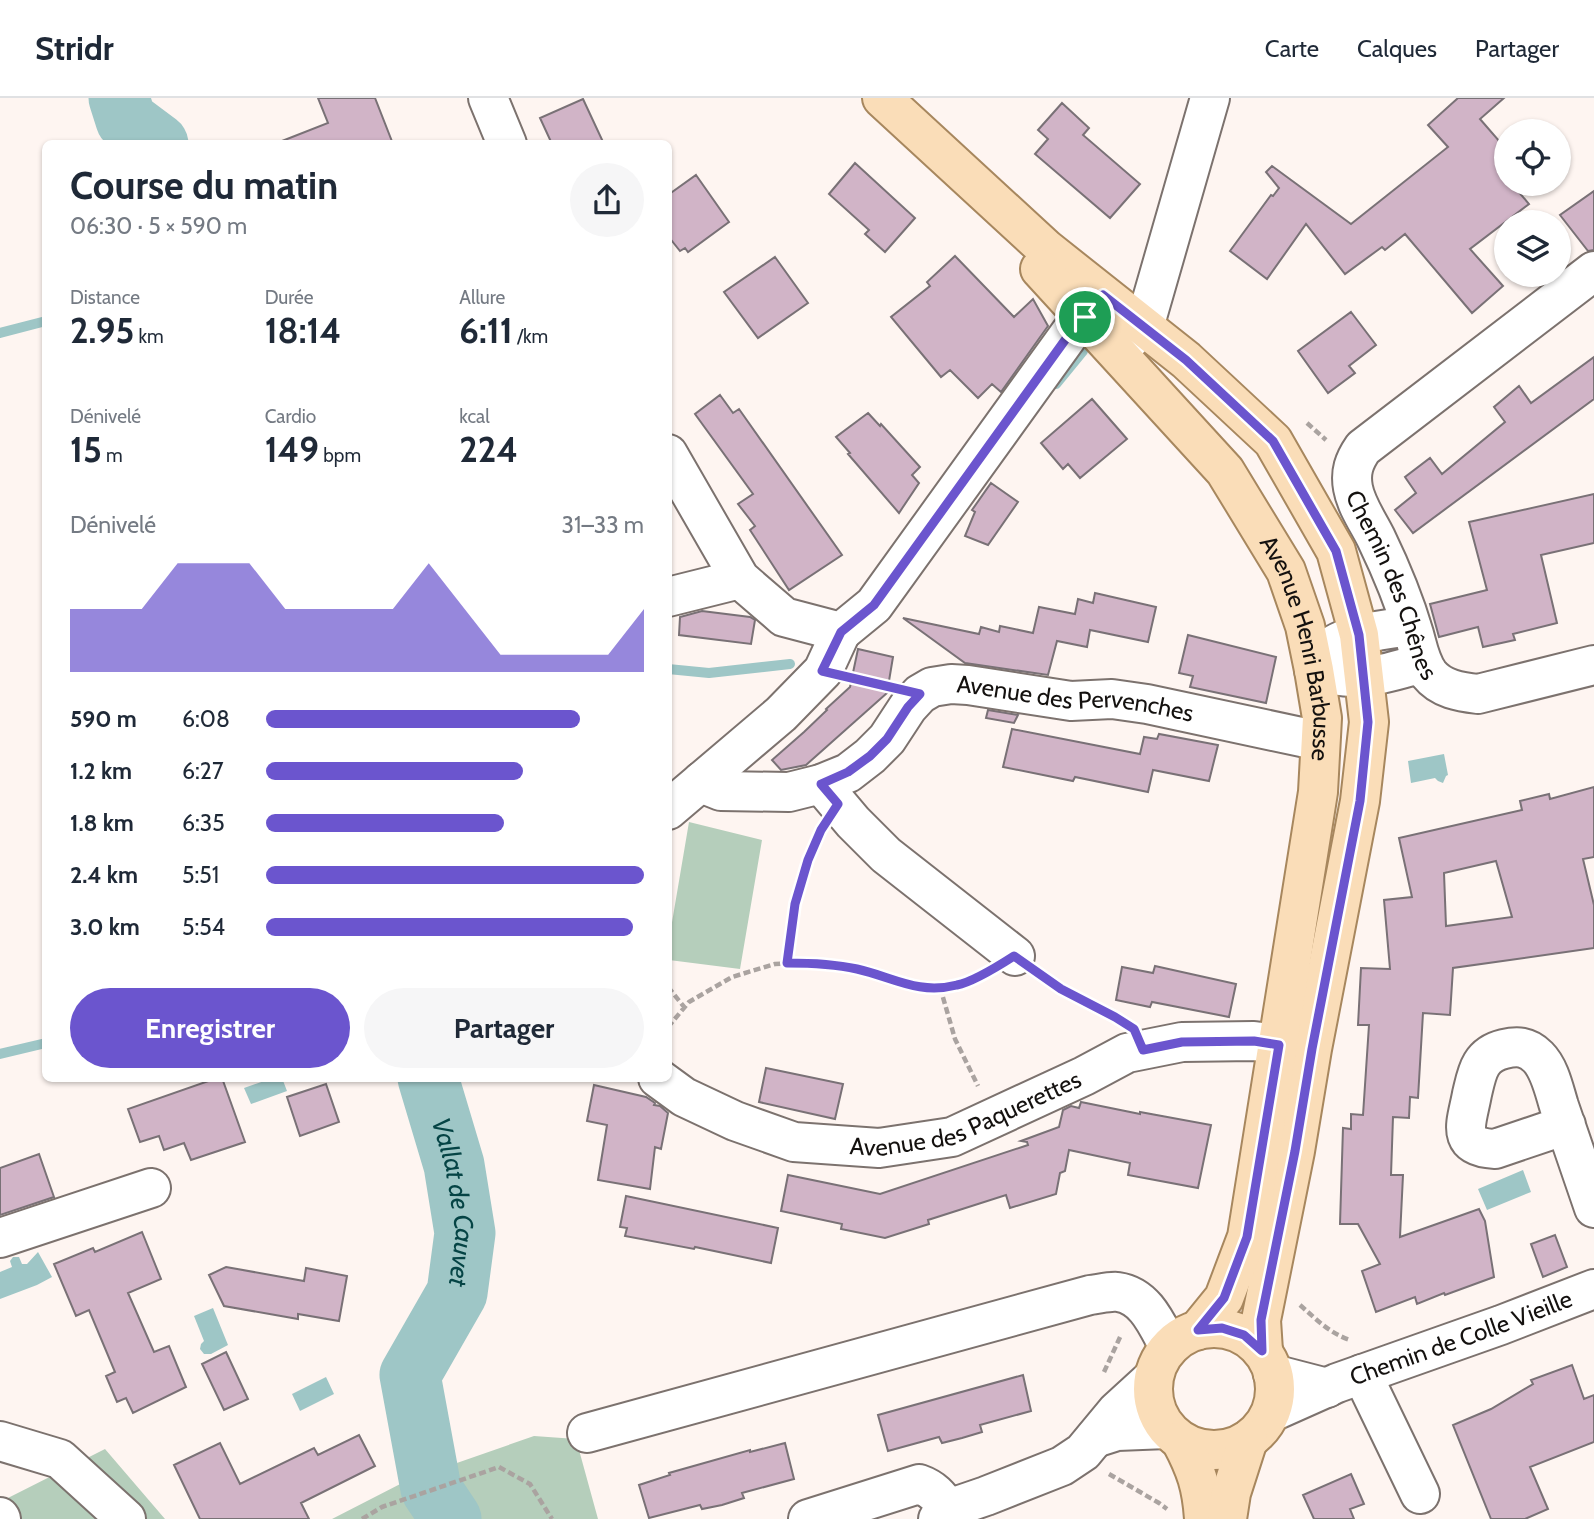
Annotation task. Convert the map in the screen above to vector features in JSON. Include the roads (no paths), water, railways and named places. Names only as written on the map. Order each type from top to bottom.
[{"type":"main road","name":"Avenue Henri Barbusse","points":[[881,98],[1094,306],[1117,353],[1226,471],[1286,571],[1305,626],[1322,718],[1318,792],[1294,933],[1295,1151],[1261,1320],[1275,1392],[1231,1493],[1227,1519]]},
{"type":"main road","name":"Avenue Henri Barbusse","points":[[1094,306],[1142,326],[1186,360],[1273,441],[1336,551],[1359,635],[1368,722],[1360,801],[1247,1237],[1224,1298],[1173,1352]]},
{"type":"main road","points":[[1203,1519],[1202,1493],[1193,1463],[1154,1408],[1151,1394],[1173,1352],[1222,1328],[1244,1335],[1268,1363]]},
{"type":"main road","points":[[1174,1435],[1197,1448],[1214,1451],[1233,1448],[1260,1426]]},
{"type":"street","points":[[488,98],[506,140]]},
{"type":"street","points":[[1117,353],[1147,317],[1210,98]]},
{"type":"street","name":"Chemin des Chênes","points":[[1594,271],[1363,448],[1353,464],[1351,477],[1353,491],[1390,568],[1422,663],[1431,677],[1445,687],[1478,694],[1594,665]]},
{"type":"street","points":[[672,806],[781,715],[822,671],[841,632],[874,605],[1073,329],[1094,306]]},
{"type":"street","points":[[672,461],[740,579],[784,617],[841,632]]},
{"type":"street","points":[[672,596],[740,579]]},
{"type":"street","points":[[1411,626],[1359,635],[1333,645],[1314,670],[1331,676],[1363,677],[1422,663]]},
{"type":"street","name":"Avenue des Pervenches","points":[[702,780],[721,791],[830,794],[848,772],[887,739],[920,694],[932,687],[951,684],[1071,701],[1112,699],[1147,704],[1320,741]]},
{"type":"street","points":[[830,794],[886,855],[1014,956]]},
{"type":"street","name":"Avenue des Paquerettes","points":[[663,1082],[684,1097],[735,1121],[794,1142],[879,1148],[952,1137],[1084,1076],[1127,1053],[1182,1042],[1254,1041],[1295,1047]]},
{"type":"street","points":[[1566,1125],[1594,1208]]},
{"type":"street","points":[[0,1238],[152,1188]]},
{"type":"street","name":"Chemin de Colle Vieille","points":[[1260,1426],[1348,1368],[1502,1325],[1594,1289]]},
{"type":"street","points":[[587,1433],[1090,1295],[1116,1292],[1131,1295],[1148,1309],[1173,1352],[1117,1411],[1083,1452],[1062,1466],[943,1514],[937,1493],[919,1484],[808,1519]]},
{"type":"street","name":"Chemin de Colle Vieille","points":[[1268,1363],[1348,1368]]},
{"type":"street","points":[[1348,1368],[1420,1494]]},
{"type":"street","points":[[1094,1438],[1116,1431],[1174,1435]]},
{"type":"street","points":[[0,1441],[60,1459],[126,1519]]},
{"type":"water","points":[[1444,754],[1448,775],[1443,783],[1435,778],[1411,783],[1408,761]]},
{"type":"water","points":[[261,1082],[284,1082],[287,1091],[251,1104],[244,1088]]},
{"type":"water","points":[[1523,1170],[1531,1192],[1487,1210],[1478,1189]]},
{"type":"water","points":[[38,1252],[52,1277],[0,1299],[0,1272],[12,1267],[10,1261],[13,1257],[19,1257],[22,1264],[27,1264]]},
{"type":"water","points":[[213,1308],[228,1345],[211,1354],[204,1354],[200,1349],[204,1341],[194,1316]]},
{"type":"water","points":[[326,1377],[334,1394],[300,1411],[292,1394]]},
{"type":"waterway","name":"Vallat de Cauvet","points":[[119,98],[126,120],[153,140]]},
{"type":"waterway","points":[[0,333],[42,322]]},
{"type":"waterway","points":[[1056,384],[1083,351]]},
{"type":"waterway","points":[[672,669],[709,673],[790,664]]},
{"type":"waterway","points":[[0,1054],[42,1044]]},
{"type":"waterway","name":"Vallat de Cauvet","points":[[429,1082],[454,1165],[465,1233],[457,1293],[410,1375],[431,1489],[451,1519]]}]
